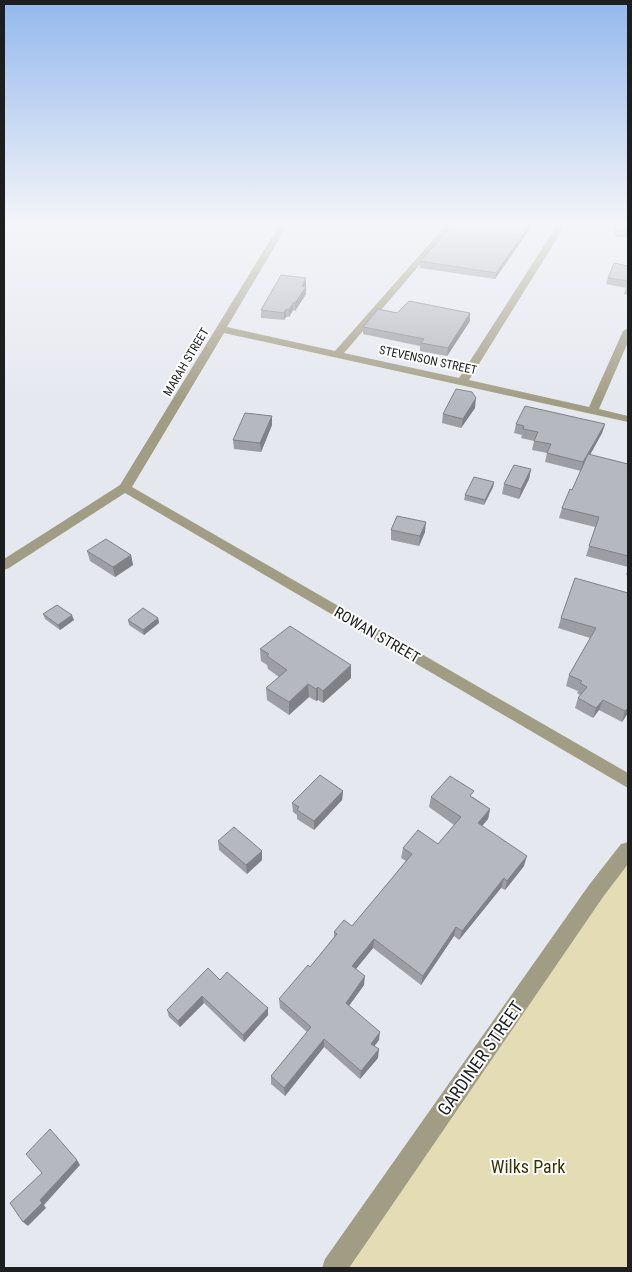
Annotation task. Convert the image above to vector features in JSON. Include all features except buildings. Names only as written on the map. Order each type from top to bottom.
[{"type":"street","name":"MARAH STREET","points":[[125,488],[249,283]]},
{"type":"street","points":[[338,354],[399,283]]},
{"type":"street","points":[[463,381],[525,283]]},
{"type":"street","name":"STEVENSON STREET","points":[[222,328],[628,419]]},
{"type":"street","points":[[593,411],[628,331]]},
{"type":"street","points":[[4,565],[125,488]]},
{"type":"street","name":"ROWAN STREET","points":[[125,488],[628,781]]},
{"type":"street","name":"GARDINER STREET","points":[[334,1268],[596,891],[628,850]]},
{"type":"green space","name":"Wilks Park","points":[[628,850],[628,1268],[334,1268],[596,891]]}]
